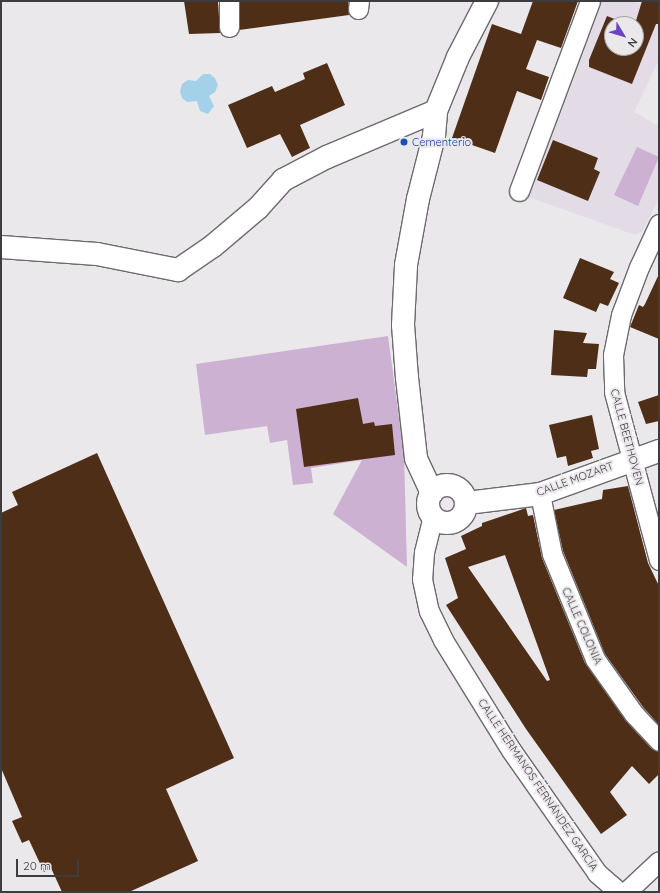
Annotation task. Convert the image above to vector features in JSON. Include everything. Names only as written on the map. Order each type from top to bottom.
[{"type":"street","points":[[229,1],[229,28]]},
{"type":"street","points":[[432,493],[416,458],[403,324],[406,265],[418,200],[434,136],[436,111],[458,57],[487,1]]},
{"type":"street","points":[[519,191],[590,1]]},
{"type":"street","points":[[1,247],[97,254],[178,270],[219,242],[258,208],[283,180],[327,157],[436,111]]},
{"type":"street","name":"CALLE BEETHOVEN","points":[[659,224],[639,267],[621,315],[613,355],[614,392],[633,458],[659,560]]},
{"type":"street","name":"CALLE MOZART","points":[[467,503],[540,494],[633,458],[659,451]]},
{"type":"street","points":[[451,485],[462,492],[467,503],[463,515],[453,522],[441,522],[433,516],[429,505],[432,493],[440,486],[451,485]]},
{"type":"street","name":"CALLE COLONIA","points":[[540,494],[552,554],[595,659],[634,714],[659,741]]},
{"type":"street","name":"CALLE HERMANOS FERNÁNDEZ GARCÍA","points":[[433,516],[424,552],[422,579],[429,611],[443,640],[516,756],[597,873],[619,892]]},
{"type":"street","points":[[626,892],[659,860]]},
{"type":"shaded area","points":[[602,1],[632,1],[659,10],[659,60],[634,112],[659,126],[659,198],[643,231],[635,235],[523,195]]},
{"type":"shaded area","points":[[637,147],[659,157],[638,206],[614,195]]},
{"type":"shaded area","points":[[388,336],[404,454],[407,567],[333,514],[362,460],[311,468],[313,483],[293,485],[287,440],[270,443],[267,426],[205,435],[196,364]]},
{"type":"water","points":[[203,74],[210,74],[215,78],[218,85],[215,92],[209,96],[214,106],[208,114],[200,111],[197,101],[187,102],[182,98],[180,91],[182,84],[188,80],[196,81]]},
{"type":"building","points":[[184,1],[218,1],[220,33],[189,34]]},
{"type":"building","points":[[240,1],[348,1],[349,15],[239,30]]},
{"type":"building","points":[[533,1],[578,1],[561,48],[537,40],[526,69],[549,77],[541,100],[517,91],[495,153],[452,138],[492,24],[521,34]]},
{"type":"building","points":[[642,1],[659,1],[659,24],[656,24],[644,54],[644,16],[637,16]]},
{"type":"building","points":[[604,23],[604,56],[643,56],[632,84],[589,67],[589,60]]},
{"type":"building","points":[[327,63],[345,105],[300,125],[310,148],[292,157],[280,134],[247,148],[228,105],[272,86],[275,92],[305,79],[303,73]]},
{"type":"building","points":[[553,140],[598,158],[594,169],[600,172],[588,201],[537,180]]},
{"type":"building","points":[[580,258],[614,272],[610,279],[619,283],[608,306],[600,303],[596,312],[563,298]]},
{"type":"building","points":[[659,274],[659,339],[630,327],[639,305],[643,307],[645,304]]},
{"type":"building","points":[[554,330],[587,333],[583,343],[599,344],[596,369],[588,369],[587,377],[551,375]]},
{"type":"building","points":[[659,395],[659,421],[646,424],[638,402]]},
{"type":"building","points":[[358,398],[363,424],[374,422],[375,426],[392,424],[395,455],[304,467],[296,409]]},
{"type":"building","points":[[592,415],[599,449],[591,451],[593,458],[568,466],[566,456],[557,458],[549,425]]},
{"type":"building","points":[[97,453],[234,758],[166,789],[198,861],[129,892],[62,892],[51,868],[44,872],[29,840],[22,843],[12,821],[22,817],[1,768],[1,513],[18,505],[12,492]]},
{"type":"building","points":[[628,486],[648,563],[659,586],[659,725],[643,707],[605,654],[563,551],[554,510],[602,499],[603,490]]},
{"type":"building","points":[[526,508],[528,516],[533,515],[542,558],[585,663],[626,721],[651,748],[659,752],[659,774],[649,784],[632,766],[610,792],[627,815],[601,834],[526,729],[446,605],[458,598],[445,558],[466,549],[461,536],[482,526],[482,523]],"holes":[[[505,555],[550,680],[547,681],[468,567]]]},
{"type":"place","name":"Cementerio","points":[[404,142]]}]
